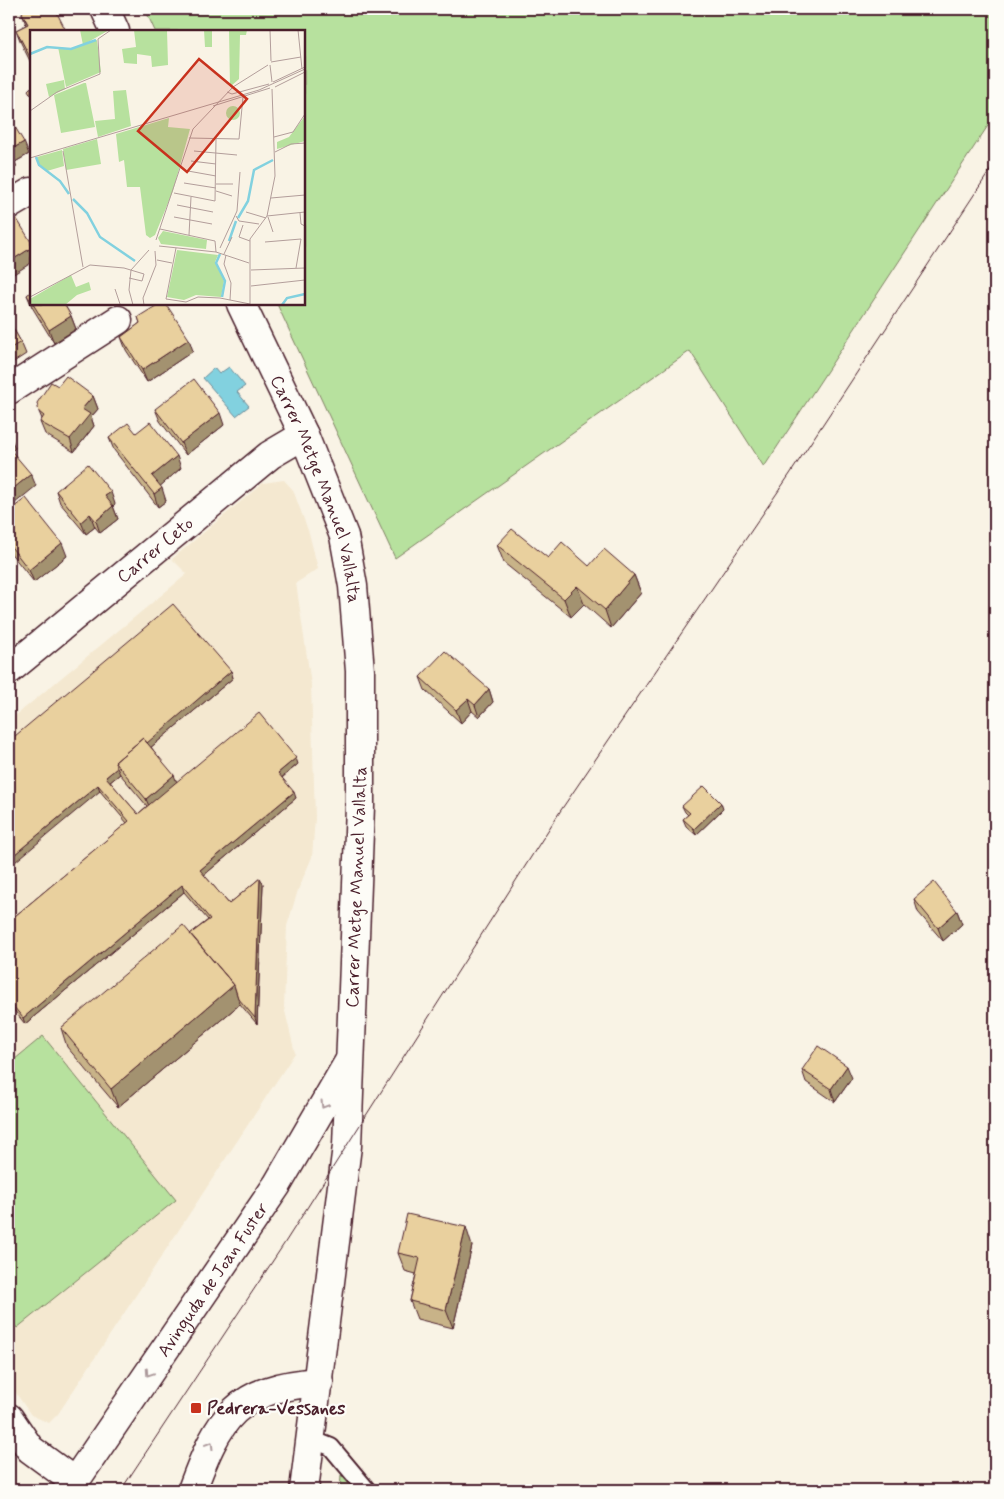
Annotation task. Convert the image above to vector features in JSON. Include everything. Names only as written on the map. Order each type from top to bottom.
[{"type":"street","points":[[105,9],[115,30]]},
{"type":"street","points":[[9,205],[30,193]]},
{"type":"street","name":"Carrer Metge Manuel Vallalta","points":[[241,305],[304,435],[344,536],[357,622],[360,670],[360,806],[346,1146],[319,1382],[304,1490]]},
{"type":"street","points":[[9,390],[118,320]]},
{"type":"street","name":"Carrer Ceto","points":[[9,670],[270,455],[304,435]]},
{"type":"street","name":"Avinguda de Joan Fuster","points":[[72,1486],[277,1185],[348,1063]]},
{"type":"street","points":[[196,1485],[206,1451],[232,1412],[249,1399],[279,1386],[319,1382]]},
{"type":"street","points":[[9,1418],[30,1449],[72,1486]]},
{"type":"lane","points":[[311,1439],[331,1447],[367,1490]]},
{"type":"shaded area","points":[[284,480],[293,490],[309,533],[318,569],[296,583],[311,684],[315,818],[312,857],[298,890],[287,926],[284,1007],[295,1053],[58,1414],[49,1423],[31,1415],[9,1383],[9,721],[187,574],[172,559],[263,483]]},
{"type":"green space","points":[[145,9],[995,9],[995,115],[764,467],[690,351],[395,558],[277,305],[305,305],[305,30],[155,30]]},
{"type":"green space","points":[[43,1036],[176,1200],[17,1328],[9,1318],[9,1064]]},
{"type":"green space","points":[[341,1475],[354,1490],[340,1490]]},
{"type":"water","points":[[229,367],[245,386],[237,392],[249,406],[236,416],[203,378],[214,368],[219,374]]},
{"type":"building","points":[[24,9],[55,9],[66,30],[30,30],[30,57],[16,30],[28,24],[22,13]]},
{"type":"building","points":[[9,117],[24,142],[10,150],[12,154],[9,156]]},
{"type":"building","points":[[12,211],[30,240],[30,249],[9,262],[9,213]]},
{"type":"building","points":[[34,305],[65,305],[71,316],[49,330]]},
{"type":"building","points":[[157,305],[167,305],[189,339],[142,370],[121,337],[140,323],[138,317]]},
{"type":"building","points":[[9,321],[21,342],[9,349]]},
{"type":"building","points":[[66,376],[93,396],[82,409],[90,414],[70,439],[40,422],[44,416],[39,412],[37,403],[51,382],[58,386]]},
{"type":"building","points":[[194,379],[220,413],[181,443],[155,409]]},
{"type":"building","points":[[150,422],[177,456],[152,476],[162,488],[154,494],[109,438],[128,423],[136,433]]},
{"type":"building","points":[[9,448],[31,474],[9,492]]},
{"type":"building","points":[[88,464],[111,492],[105,496],[113,506],[96,521],[90,514],[81,522],[56,491]]},
{"type":"building","points":[[26,498],[62,543],[29,570],[9,544],[9,511]]},
{"type":"building","points":[[512,529],[548,558],[562,542],[589,566],[604,549],[634,575],[605,610],[577,586],[564,599],[497,545]]},
{"type":"building","points":[[173,604],[231,671],[147,743],[143,738],[115,762],[117,768],[106,777],[138,814],[259,713],[296,758],[278,773],[294,792],[200,870],[229,904],[260,878],[255,1018],[238,998],[234,985],[190,934],[210,919],[182,885],[23,1018],[9,1001],[9,921],[129,821],[98,785],[9,859],[9,741]]},
{"type":"building","points":[[445,651],[489,689],[475,705],[468,699],[456,710],[420,677]]},
{"type":"building","points":[[143,738],[174,775],[146,799],[115,762]]},
{"type":"building","points":[[704,786],[721,803],[694,829],[683,819],[690,813],[682,806]]},
{"type":"building","points":[[934,882],[957,911],[938,928],[914,899]]},
{"type":"building","points":[[183,925],[234,985],[111,1089],[61,1028]]},
{"type":"building","points":[[818,1046],[847,1066],[831,1089],[802,1070]]},
{"type":"building","points":[[407,1214],[466,1227],[446,1310],[410,1301],[420,1258],[398,1253]]},
{"type":"tram line","points":[[121,1490],[284,1244],[561,810],[790,474],[995,163]]},
{"type":"place","name":"Pedrera-Vessanes","points":[[196,1408]]}]
